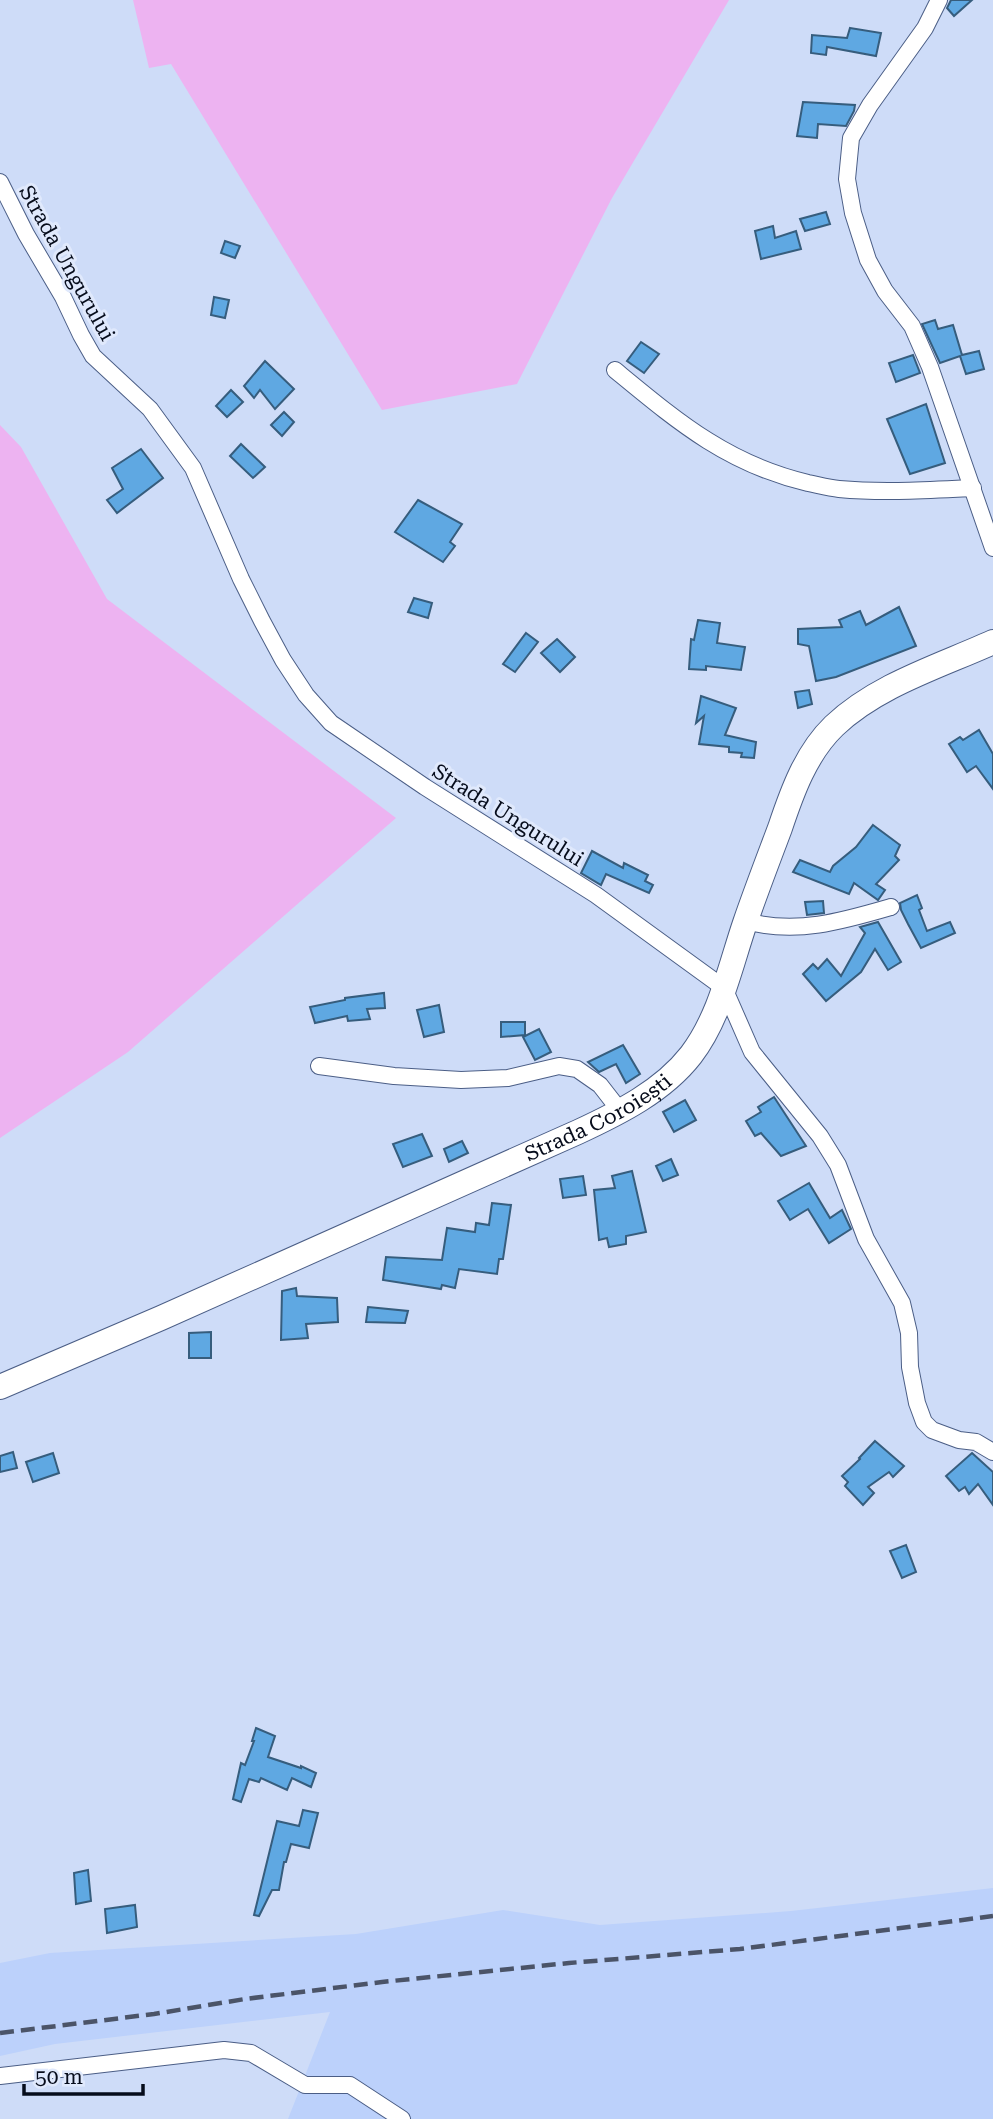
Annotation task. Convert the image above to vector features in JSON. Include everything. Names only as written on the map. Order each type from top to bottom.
[{"type":"main road","name":"Strada Coroiești","points":[[0,1387],[621,1112],[655,1089],[690,1056],[713,1018],[793,792],[811,756],[826,735],[853,711],[875,697],[993,642]]},
{"type":"street","points":[[939,0],[925,28],[870,105],[851,138],[847,179],[853,213],[868,260],[885,291],[912,326],[930,367],[993,548]]},
{"type":"street","name":"Strada Ungurului","points":[[0,182],[93,356],[150,409],[193,468],[241,579],[283,660],[306,695],[331,723],[425,788],[727,979]]},
{"type":"street","points":[[615,370],[680,424],[732,456],[785,477],[837,489],[901,491],[973,488]]},
{"type":"street","points":[[746,921],[773,927],[799,928],[844,921],[891,906]]},
{"type":"street","points":[[727,979],[752,1052],[820,1136],[838,1165],[866,1239],[902,1303],[909,1333],[910,1367],[924,1422],[932,1430],[958,1440],[976,1442],[993,1452]]},
{"type":"street","points":[[319,1066],[394,1076],[461,1080],[508,1078],[559,1066],[577,1069],[600,1085],[621,1112]]},
{"type":"street","points":[[0,2076],[224,2050],[251,2053],[305,2085],[350,2085],[402,2119]]},
{"type":"shaded area","points":[[133,0],[729,0],[612,198],[517,384],[382,410],[171,64],[149,68]]},
{"type":"shaded area","points":[[0,425],[21,447],[107,599],[396,818],[128,1052],[0,1138]]},
{"type":"shaded area","points":[[993,1888],[993,2119],[288,2119],[330,2012],[55,2044],[0,2056],[0,1963],[50,1953],[356,1934],[503,1910],[600,1925],[791,1911]]},
{"type":"building","points":[[951,0],[972,0],[954,16],[947,8]]},
{"type":"building","points":[[850,28],[881,33],[876,56],[827,47],[826,55],[811,53],[812,35],[847,38]]},
{"type":"building","points":[[803,102],[855,105],[846,126],[818,124],[817,138],[797,136]]},
{"type":"building","points":[[826,212],[830,224],[805,231],[800,219]]},
{"type":"building","points":[[773,226],[775,238],[796,231],[801,249],[761,259],[755,231]]},
{"type":"building","points":[[225,241],[240,246],[235,258],[221,253]]},
{"type":"building","points":[[214,297],[229,300],[225,318],[211,315]]},
{"type":"building","points":[[935,320],[938,329],[953,325],[962,355],[979,351],[984,369],[966,374],[960,356],[940,363],[922,324]]},
{"type":"building","points":[[641,342],[659,354],[644,373],[627,361]]},
{"type":"building","points":[[913,355],[920,373],[896,382],[889,363]]},
{"type":"building","points":[[265,361],[294,389],[275,409],[260,390],[254,398],[244,386]]},
{"type":"building","points":[[231,390],[243,402],[227,417],[216,406]]},
{"type":"building","points":[[926,404],[945,463],[910,474],[887,419]]},
{"type":"building","points":[[284,412],[294,422],[282,436],[271,425]]},
{"type":"building","points":[[241,444],[265,467],[253,478],[230,456]]},
{"type":"building","points":[[141,449],[163,478],[117,513],[107,500],[123,489],[112,468]]},
{"type":"building","points":[[418,500],[462,524],[450,542],[455,546],[443,562],[395,532]]},
{"type":"building","points":[[414,598],[432,603],[428,618],[408,612]]},
{"type":"building","points":[[899,607],[916,646],[836,677],[816,681],[809,646],[798,644],[798,629],[842,627],[839,620],[860,611],[866,625]]},
{"type":"building","points":[[698,620],[720,623],[717,643],[745,647],[741,670],[706,666],[706,670],[689,669],[691,639],[694,640]]},
{"type":"building","points":[[526,633],[538,642],[515,672],[503,664]]},
{"type":"building","points":[[557,639],[575,657],[560,672],[541,653]]},
{"type":"building","points":[[809,690],[812,704],[798,708],[795,692]]},
{"type":"building","points":[[701,696],[736,708],[725,735],[756,742],[754,758],[729,752],[729,747],[699,744],[704,716],[696,723]]},
{"type":"building","points":[[979,730],[993,754],[993,789],[976,766],[967,772],[949,744],[960,737],[963,740]]},
{"type":"building","points":[[873,825],[900,845],[895,856],[899,860],[876,884],[885,890],[878,900],[854,883],[849,894],[793,872],[800,860],[830,872],[833,866],[856,847]]},
{"type":"building","points":[[592,851],[623,868],[624,863],[648,875],[645,881],[653,885],[649,893],[606,874],[601,885],[581,873]]},
{"type":"building","points":[[917,895],[927,931],[950,922],[955,933],[921,948],[900,903]]},
{"type":"building","points":[[823,901],[824,913],[807,915],[805,902]]},
{"type":"building","points":[[878,922],[901,962],[888,970],[875,949],[861,972],[826,1001],[803,974],[813,964],[818,969],[827,959],[841,976],[865,933],[860,927]]},
{"type":"building","points":[[384,993],[385,1008],[367,1009],[370,1019],[348,1021],[347,1016],[315,1023],[310,1007],[345,998]]},
{"type":"building","points":[[439,1005],[444,1032],[424,1037],[417,1010]]},
{"type":"building","points":[[501,1022],[525,1022],[525,1035],[501,1037]]},
{"type":"building","points":[[539,1029],[551,1052],[535,1060],[523,1037]]},
{"type":"building","points":[[623,1045],[640,1074],[626,1083],[616,1064],[599,1072],[588,1062]]},
{"type":"building","points":[[774,1097],[806,1146],[781,1156],[761,1133],[755,1136],[746,1121],[761,1112],[758,1107]]},
{"type":"building","points":[[685,1100],[696,1120],[674,1132],[663,1112]]},
{"type":"building","points":[[422,1134],[432,1156],[403,1167],[393,1144]]},
{"type":"building","points":[[462,1141],[468,1153],[449,1162],[444,1149]]},
{"type":"building","points":[[671,1159],[678,1175],[663,1181],[656,1166]]},
{"type":"building","points":[[632,1171],[646,1232],[626,1236],[626,1244],[609,1247],[607,1238],[599,1240],[594,1190],[615,1188],[612,1176]]},
{"type":"building","points":[[583,1176],[586,1195],[563,1198],[560,1179]]},
{"type":"building","points":[[809,1183],[830,1218],[842,1210],[851,1229],[829,1243],[808,1209],[790,1220],[778,1201]]},
{"type":"building","points":[[492,1203],[511,1205],[503,1259],[499,1259],[497,1274],[459,1269],[455,1288],[442,1285],[441,1289],[383,1280],[386,1257],[442,1260],[447,1228],[475,1232],[476,1223],[489,1225]]},
{"type":"building","points":[[296,1288],[297,1296],[337,1298],[338,1322],[306,1324],[308,1338],[281,1340],[282,1291]]},
{"type":"building","points":[[368,1307],[408,1311],[405,1323],[366,1322]]},
{"type":"building","points":[[211,1332],[211,1358],[189,1358],[189,1333]]},
{"type":"building","points":[[875,1441],[904,1466],[893,1477],[889,1472],[868,1487],[874,1493],[863,1505],[845,1486],[848,1482],[842,1476]]},
{"type":"building","points":[[13,1452],[17,1468],[0,1472],[0,1456]]},
{"type":"building","points":[[53,1453],[59,1473],[33,1482],[26,1462]]},
{"type":"building","points":[[972,1453],[993,1472],[993,1505],[978,1484],[969,1494],[965,1487],[959,1491],[946,1476]]},
{"type":"building","points":[[906,1545],[916,1572],[902,1578],[890,1551]]},
{"type":"building","points":[[256,1728],[275,1736],[268,1757],[316,1773],[311,1787],[292,1778],[287,1790],[261,1778],[259,1782],[249,1779],[241,1802],[233,1799],[241,1763],[245,1765]]},
{"type":"building","points":[[303,1810],[318,1813],[309,1848],[291,1844],[284,1862],[279,1890],[272,1890],[259,1916],[254,1915],[277,1821],[299,1826]]},
{"type":"building","points":[[88,1870],[91,1901],[76,1904],[74,1873]]},
{"type":"building","points":[[135,1905],[137,1927],[107,1933],[105,1909]]},
{"type":"railway","points":[[0,2033],[382,1982],[740,1949],[993,1916]]}]
